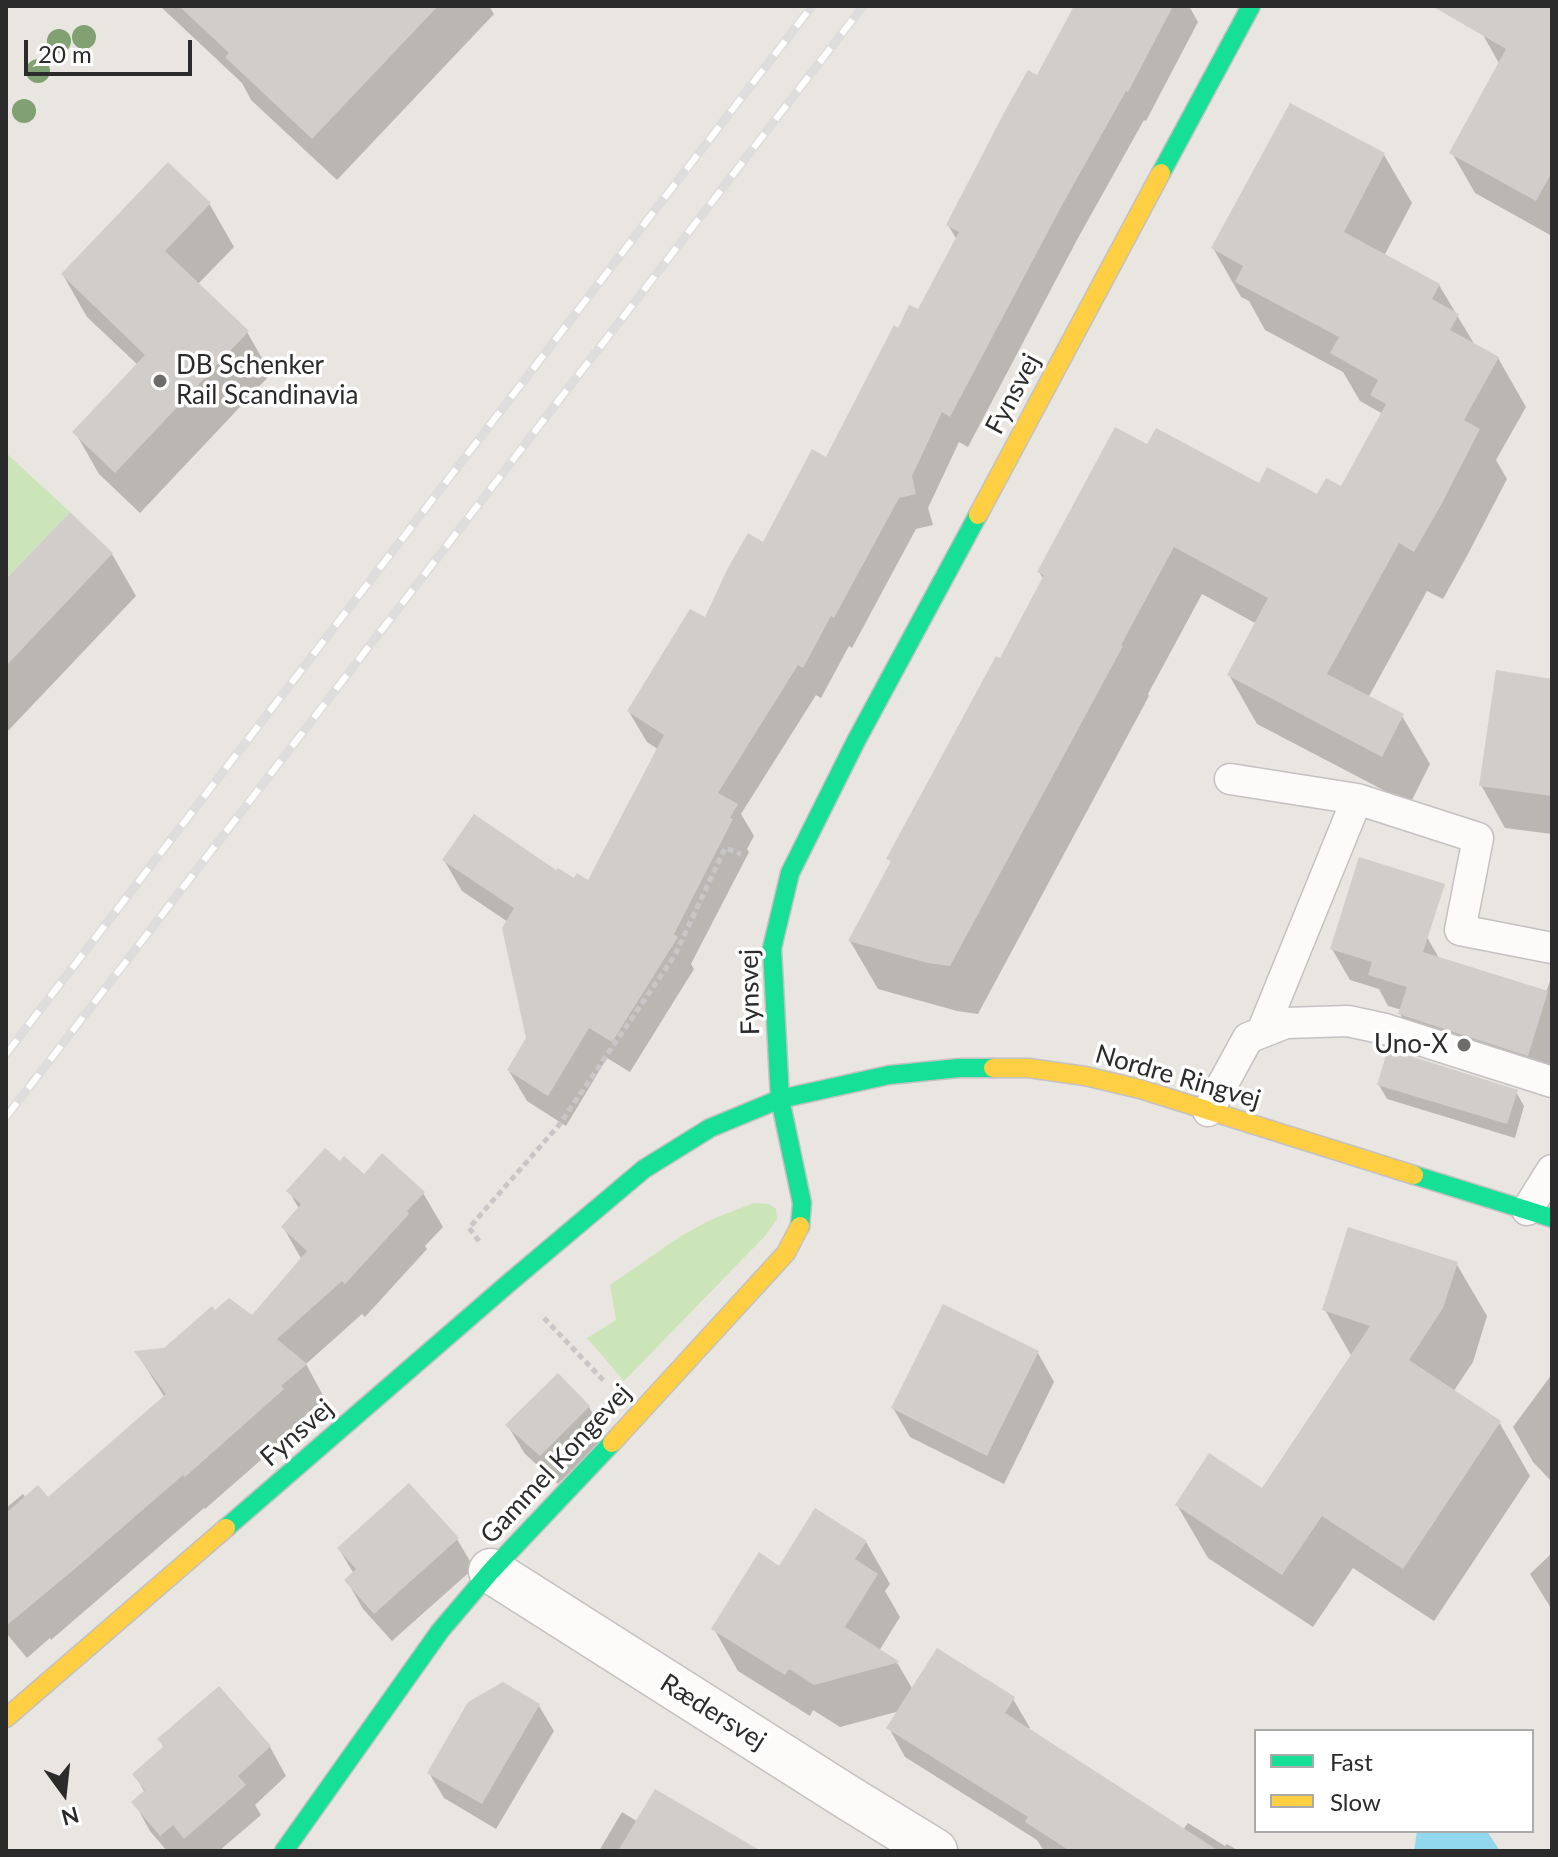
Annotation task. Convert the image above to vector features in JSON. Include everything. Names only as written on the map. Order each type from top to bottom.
[{"type":"street","name":"Fynsvej","points":[[6,1718],[644,1169],[710,1128],[780,1099],[772,948],[790,873],[856,741],[1251,6]]},
{"type":"street","name":"Nordre Ringvej","points":[[780,1099],[889,1075],[959,1068],[1028,1068],[1085,1076],[1140,1089],[1540,1214]]},
{"type":"street","name":"Gammel Kongevej","points":[[284,1851],[440,1631],[491,1571],[786,1253],[800,1228],[802,1203],[780,1099]]},
{"type":"street","name":"Rædersvej","points":[[491,1571],[935,1851]]},
{"type":"lane","points":[[1230,779],[1357,799],[1478,838],[1460,930],[1552,948]]},
{"type":"lane","points":[[1262,1032],[1357,799]]},
{"type":"lane","points":[[1208,1111],[1248,1038],[1286,1023],[1348,1021],[1385,1029],[1552,1082]]},
{"type":"lane","points":[[1540,1214],[1552,1170]]},
{"type":"path","points":[[637,1417],[510,1282],[469,1228],[559,1125],[675,955],[725,848],[790,873]]},
{"type":"green space","points":[[6,453],[70,512],[6,579]]},
{"type":"green space","points":[[754,1203],[769,1204],[776,1209],[777,1219],[765,1236],[624,1381],[587,1338],[616,1320],[610,1285],[681,1236],[710,1220]]},
{"type":"water","points":[[1417,1833],[1488,1833],[1500,1851],[1414,1851]]},
{"type":"building","points":[[179,6],[438,6],[312,139],[225,57],[229,53]]},
{"type":"building","points":[[1074,6],[1173,6],[1128,92],[1061,207],[950,417],[942,412],[912,476],[916,494],[899,498],[834,618],[831,616],[803,668],[798,665],[718,793],[738,804],[674,934],[678,937],[612,1042],[589,1028],[548,1096],[507,1070],[526,1038],[502,928],[514,908],[442,860],[474,814],[556,870],[558,868],[574,878],[577,873],[588,880],[664,735],[627,711],[690,609],[705,617],[748,533],[763,542],[812,449],[826,457],[894,325],[898,328],[909,305],[918,309],[959,232],[946,225],[1005,111],[1028,70],[1037,75]]},
{"type":"building","points":[[1432,6],[1552,6],[1552,172],[1536,201],[1449,153],[1506,49]]},
{"type":"building","points":[[1290,103],[1385,153],[1344,232],[1440,284],[1432,299],[1459,314],[1450,330],[1499,357],[1464,420],[1480,429],[1441,505],[1414,552],[1399,543],[1327,674],[1404,714],[1382,757],[1227,675],[1268,598],[1174,547],[950,966],[848,941],[891,861],[886,859],[996,656],[1000,658],[1044,575],[1037,572],[1115,427],[1147,444],[1156,428],[1259,483],[1267,467],[1317,494],[1326,478],[1341,486],[1386,404],[1370,395],[1378,380],[1330,353],[1339,337],[1235,282],[1243,266],[1211,248]]},
{"type":"building","points":[[168,162],[211,203],[165,251],[249,331],[115,473],[72,432],[145,355],[61,274]]},
{"type":"building","points":[[70,512],[113,553],[6,666],[6,579]]},
{"type":"building","points":[[1496,670],[1552,679],[1552,796],[1479,786]]},
{"type":"building","points":[[1359,857],[1445,884],[1423,952],[1548,991],[1528,1056],[1398,1014],[1407,987],[1368,975],[1372,962],[1330,949]]},
{"type":"building","points":[[1388,1049],[1518,1090],[1507,1124],[1377,1085]]},
{"type":"building","points":[[325,1148],[340,1161],[344,1156],[364,1174],[382,1153],[425,1192],[345,1284],[342,1281],[277,1339],[307,1364],[281,1386],[284,1389],[185,1477],[183,1475],[6,1626],[6,1513],[38,1485],[48,1497],[166,1394],[134,1351],[164,1348],[212,1306],[215,1310],[229,1298],[252,1315],[307,1251],[281,1227],[301,1204],[286,1191]]},
{"type":"building","points":[[1348,1227],[1458,1262],[1443,1308],[1409,1360],[1501,1421],[1403,1569],[1322,1516],[1282,1575],[1175,1505],[1209,1453],[1262,1488],[1370,1326],[1322,1310]]},
{"type":"building","points":[[943,1304],[1039,1351],[987,1456],[891,1408]]},
{"type":"building","points":[[558,1373],[590,1406],[540,1456],[505,1425]]},
{"type":"building","points":[[409,1483],[459,1538],[374,1614],[344,1580],[356,1569],[337,1548]]},
{"type":"building","points":[[815,1508],[867,1541],[855,1559],[878,1574],[845,1627],[900,1662],[814,1685],[789,1669],[785,1675],[711,1629],[759,1552],[779,1566]]},
{"type":"building","points":[[937,1648],[1015,1697],[1005,1713],[1219,1851],[1070,1851],[1025,1822],[1028,1817],[886,1728]]},
{"type":"building","points":[[503,1682],[540,1704],[482,1804],[427,1773],[468,1702]]},
{"type":"building","points":[[219,1686],[271,1746],[238,1776],[246,1785],[184,1839],[173,1825],[160,1836],[131,1802],[145,1790],[132,1774],[164,1746],[157,1739]]},
{"type":"building","points":[[655,1789],[667,1796],[761,1851],[618,1851]]},
{"type":"railway","points":[[6,1054],[812,6]]},
{"type":"railway","points":[[6,1117],[863,6]]},
{"type":"traffic: fast","points":[[1161,173],[1251,6]]},
{"type":"traffic: fast","points":[[800,1226],[802,1203],[780,1099],[772,948],[790,873],[856,741],[978,515]]},
{"type":"traffic: fast","points":[[226,1528],[644,1169],[710,1128],[780,1099],[889,1075],[993,1068]]},
{"type":"traffic: fast","points":[[1414,1175],[1552,1218]]},
{"type":"traffic: fast","points":[[284,1851],[440,1631],[491,1571],[612,1443]]},
{"type":"traffic: slow","points":[[978,515],[1161,173]]},
{"type":"traffic: slow","points":[[993,1068],[1028,1068],[1085,1076],[1140,1089],[1414,1175]]},
{"type":"traffic: slow","points":[[612,1443],[786,1253],[800,1226]]},
{"type":"traffic: slow","points":[[6,1718],[226,1528]]},
{"type":"place","name":"DB Schenker Rail Scandinavia","points":[[160,381]]},
{"type":"place","name":"Uno-X","points":[[1464,1045]]}]
